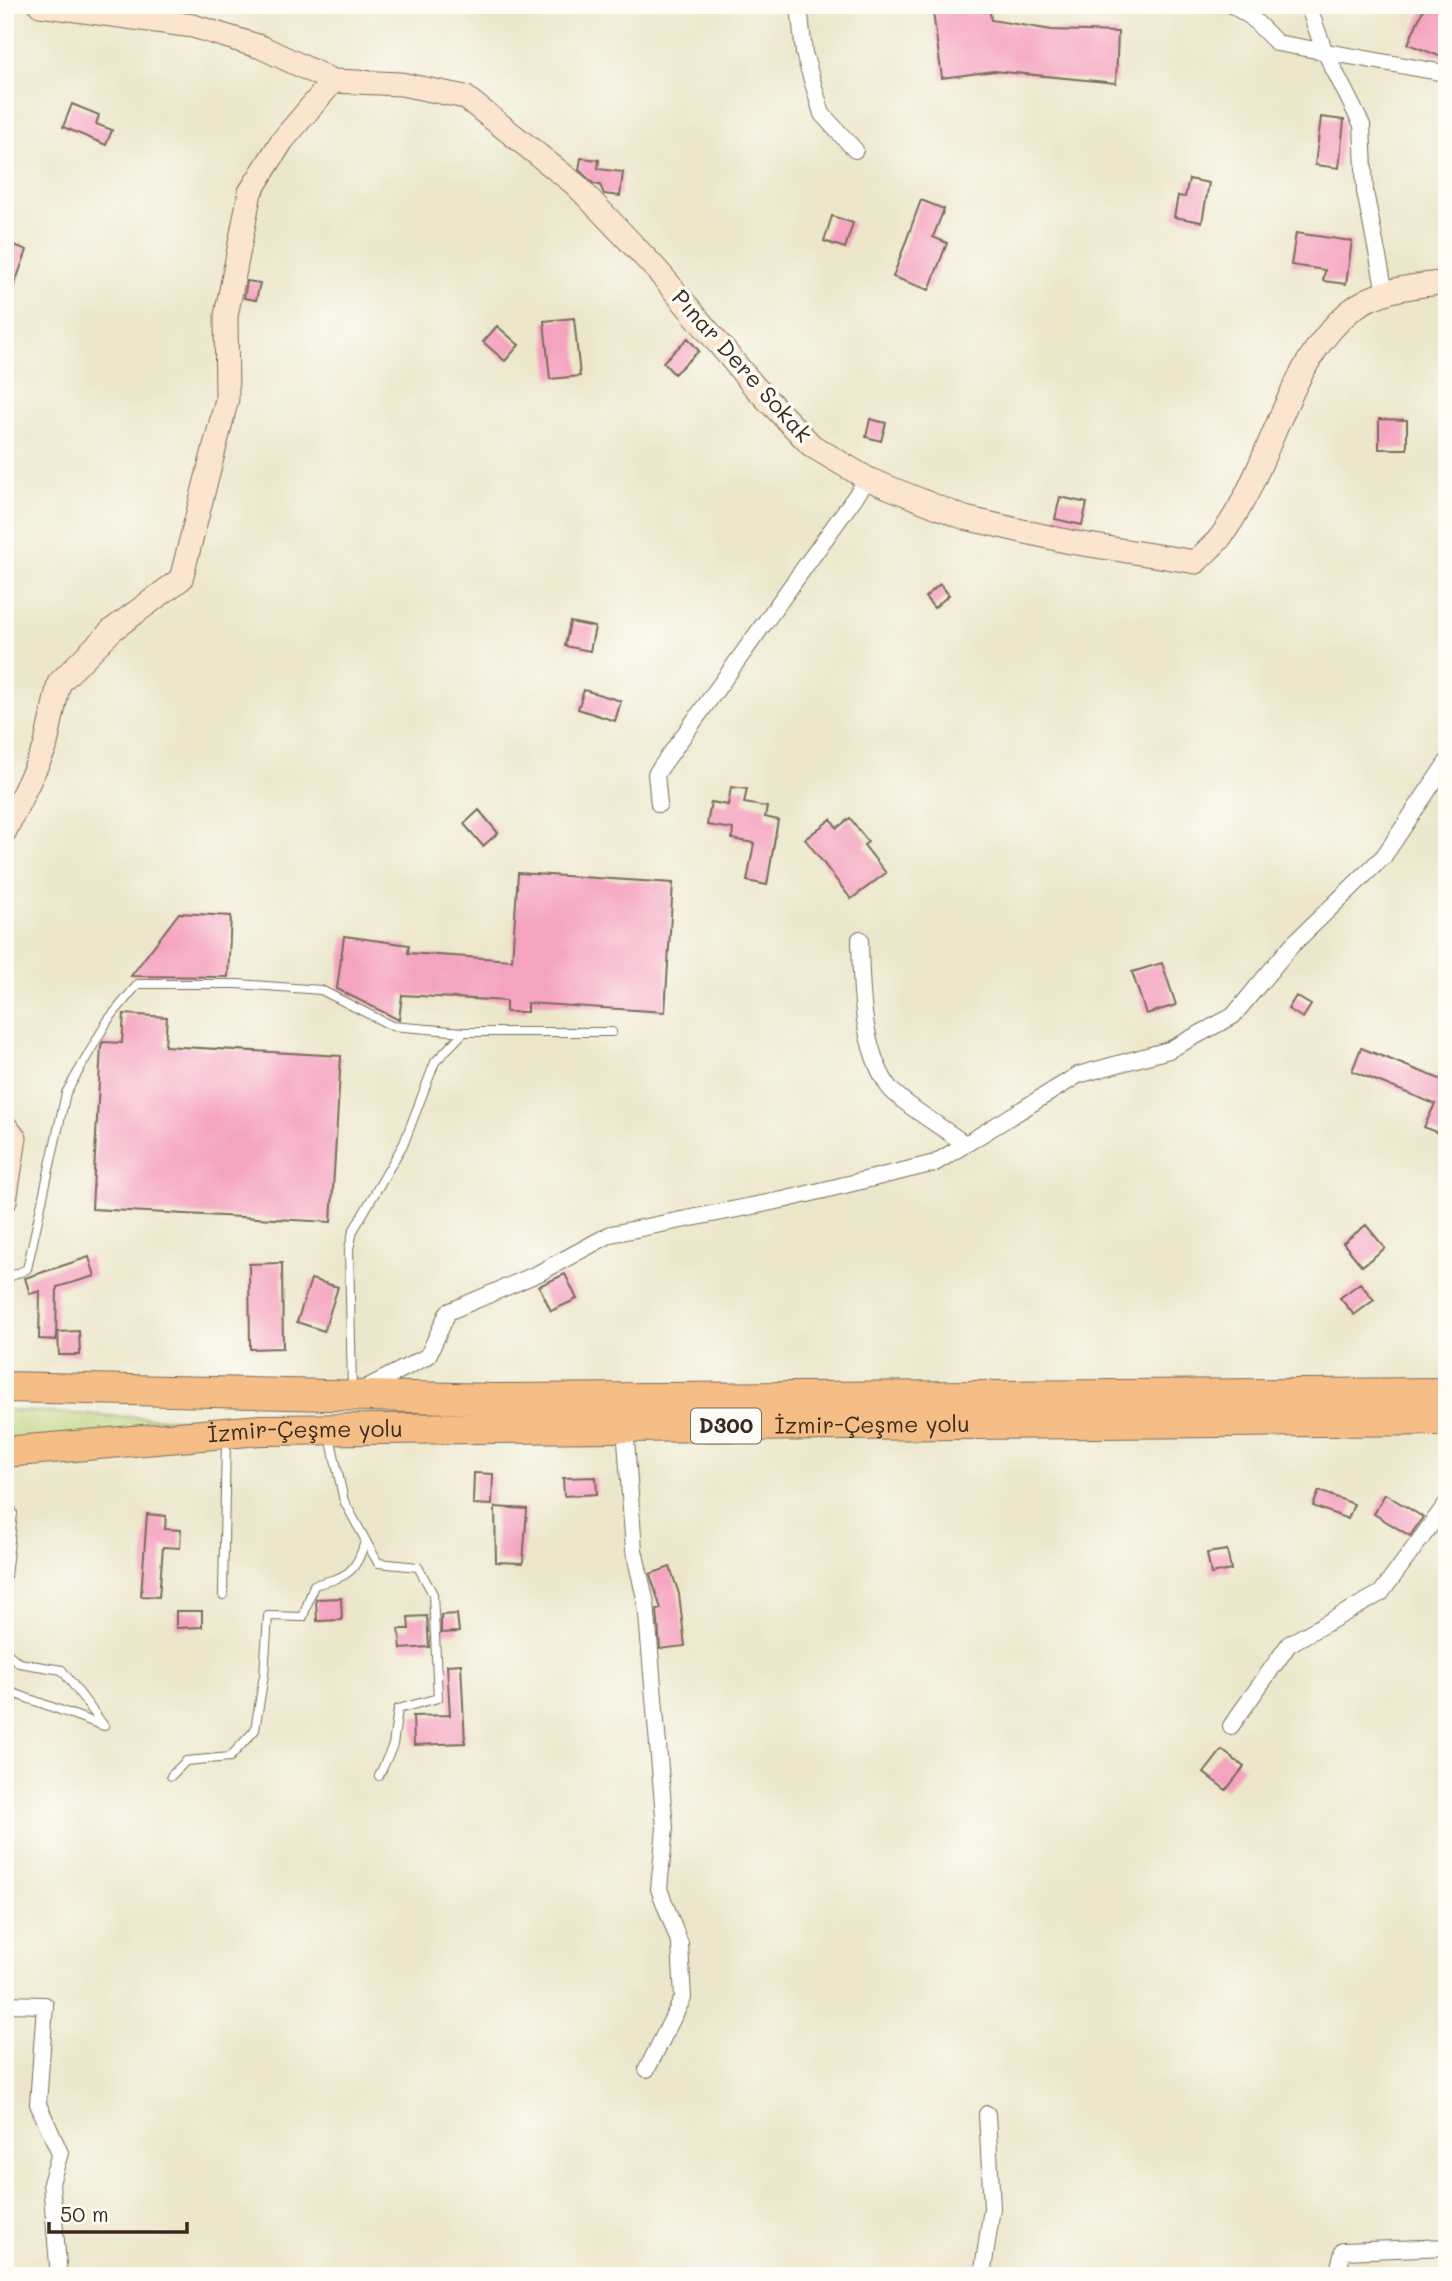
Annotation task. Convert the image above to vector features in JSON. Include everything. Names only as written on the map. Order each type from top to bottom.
[{"type":"highway","name":"İzmir-Çeşme yolu","points":[[5,1387],[495,1399],[1447,1392]]},
{"type":"highway","name":"İzmir-Çeşme yolu","points":[[5,1452],[227,1433],[328,1430],[1447,1420]]},
{"type":"street","name":"Pınar Dere Sokak","points":[[40,5],[174,14],[193,26],[261,47],[333,81],[401,84],[465,97],[576,185],[657,270],[754,386],[812,446],[868,479],[965,518],[1070,542],[1196,562],[1219,539],[1245,493],[1302,374],[1351,310],[1385,292],[1447,282]]},
{"type":"street","points":[[799,5],[804,53],[821,114],[855,150]]},
{"type":"street","points":[[1232,5],[1251,18],[1276,43],[1444,73],[1447,69]]},
{"type":"street","points":[[1308,5],[1324,50],[1362,125],[1365,192],[1385,292]]},
{"type":"street","points":[[5,831],[45,748],[59,683],[112,630],[181,579],[227,399],[226,316],[250,192],[282,141],[333,81]]},
{"type":"street","points":[[659,804],[656,774],[868,479]]},
{"type":"street","points":[[352,1395],[428,1356],[448,1312],[539,1273],[611,1234],[787,1199],[935,1163],[1078,1075],[1169,1050],[1233,1016],[1291,946],[1384,856],[1447,762]]},
{"type":"street","points":[[860,939],[862,998],[873,1053],[889,1087],[965,1144]]},
{"type":"street","points":[[5,1126],[15,1138],[5,1201]]},
{"type":"street","points":[[625,1427],[634,1550],[646,1603],[664,1828],[659,1889],[680,1944],[683,1998],[648,2069]]},
{"type":"street","points":[[1231,1726],[1289,1644],[1381,1593],[1447,1503]]},
{"type":"street","points":[[5,2004],[45,2005],[38,2104],[60,2153],[51,2183],[59,2276]]},
{"type":"street","points":[[982,2276],[992,2208],[987,2113]]},
{"type":"street","points":[[1337,2276],[1343,2251],[1447,2247]]},
{"type":"lane","points":[[5,1279],[27,1269],[66,1093],[108,1020],[138,985],[238,984],[321,990],[393,1026],[464,1032],[612,1032]]},
{"type":"lane","points":[[352,1395],[349,1249],[352,1231],[404,1143],[435,1062],[464,1032]]},
{"type":"lane","points":[[328,1430],[344,1501],[377,1563],[418,1567],[433,1594],[438,1698],[398,1709],[393,1745],[379,1776]]},
{"type":"lane","points":[[223,1594],[227,1433]]},
{"type":"lane","points":[[5,1495],[13,1513],[5,1585]]},
{"type":"lane","points":[[171,1776],[186,1761],[230,1756],[256,1730],[264,1675],[268,1616],[303,1617],[314,1585],[345,1577],[360,1560],[365,1540]]},
{"type":"lane","points":[[5,1651],[19,1663],[62,1670],[104,1726],[5,1690]]},
{"type":"green space","points":[[5,1410],[187,1420],[289,1420],[5,1448]]},
{"type":"building","points":[[932,5],[989,5],[991,20],[1052,30],[1118,32],[1116,83],[994,71],[942,78]]},
{"type":"building","points":[[1425,5],[1447,5],[1447,59],[1408,44]]},
{"type":"building","points":[[72,104],[99,115],[96,124],[112,130],[106,145],[63,127]]},
{"type":"building","points":[[1321,117],[1344,120],[1339,168],[1315,165]]},
{"type":"building","points":[[581,158],[599,160],[598,169],[623,172],[620,196],[604,194],[600,185],[594,184],[579,170]]},
{"type":"building","points":[[1189,179],[1209,183],[1202,222],[1174,217],[1178,196],[1185,197]]},
{"type":"building","points":[[921,200],[944,209],[933,237],[947,243],[929,290],[893,277]]},
{"type":"building","points":[[832,216],[853,223],[845,248],[824,241]]},
{"type":"building","points":[[1296,233],[1352,241],[1346,284],[1323,281],[1325,270],[1291,265]]},
{"type":"building","points":[[9,243],[27,250],[7,305],[5,255]]},
{"type":"building","points":[[247,281],[260,283],[256,300],[244,298]]},
{"type":"building","points":[[574,318],[580,376],[550,379],[544,321]]},
{"type":"building","points":[[497,326],[519,345],[505,361],[483,342]]},
{"type":"building","points":[[688,338],[699,351],[674,374],[663,362]]},
{"type":"building","points":[[870,419],[886,423],[881,441],[866,437]]},
{"type":"building","points":[[1379,419],[1407,420],[1407,449],[1379,449]]},
{"type":"building","points":[[1060,497],[1087,503],[1082,525],[1055,519]]},
{"type":"building","points":[[940,584],[949,595],[934,608],[925,597]]},
{"type":"building","points":[[570,622],[595,627],[590,651],[565,646]]},
{"type":"building","points":[[584,690],[621,701],[615,721],[578,709]]},
{"type":"building","points":[[731,787],[747,789],[744,803],[767,807],[765,817],[778,820],[767,885],[747,881],[754,843],[732,839],[733,829],[707,825],[711,802],[728,805]]},
{"type":"building","points":[[479,810],[498,833],[483,846],[464,824]]},
{"type":"building","points":[[850,818],[868,842],[864,845],[886,873],[851,899],[805,839],[831,819],[837,828]]},
{"type":"building","points":[[518,873],[673,883],[665,1012],[527,1003],[527,1012],[506,1012],[506,1001],[402,995],[399,1020],[337,989],[344,936],[409,945],[408,953],[512,960]]},
{"type":"building","points":[[179,913],[231,916],[228,977],[131,976]]},
{"type":"building","points":[[1162,963],[1176,1005],[1146,1014],[1132,972]]},
{"type":"building","points":[[1296,996],[1311,1005],[1303,1018],[1288,1009]]},
{"type":"building","points":[[124,1014],[167,1017],[165,1046],[341,1056],[331,1222],[92,1209],[101,1046],[103,1042],[122,1043]]},
{"type":"building","points":[[1361,1048],[1445,1081],[1447,1078],[1447,1137],[1424,1127],[1435,1104],[1352,1071]]},
{"type":"building","points":[[1366,1225],[1385,1248],[1362,1266],[1343,1243]]},
{"type":"building","points":[[89,1257],[95,1276],[57,1287],[56,1340],[39,1339],[40,1291],[30,1294],[25,1278]]},
{"type":"building","points":[[282,1263],[283,1348],[250,1349],[249,1264]]},
{"type":"building","points":[[565,1274],[577,1299],[551,1311],[539,1286]]},
{"type":"building","points":[[311,1279],[338,1287],[324,1331],[297,1322]]},
{"type":"building","points":[[1360,1283],[1374,1300],[1354,1315],[1340,1298]]},
{"type":"building","points":[[79,1331],[80,1355],[59,1355],[58,1332]]},
{"type":"building","points":[[474,1473],[493,1474],[492,1505],[473,1504]]},
{"type":"building","points":[[596,1477],[597,1494],[564,1496],[563,1478]]},
{"type":"building","points":[[1319,1491],[1354,1504],[1348,1519],[1313,1506]]},
{"type":"building","points":[[1385,1494],[1423,1517],[1410,1536],[1374,1514]]},
{"type":"building","points":[[495,1507],[527,1509],[523,1563],[496,1562]]},
{"type":"building","points":[[147,1514],[166,1516],[165,1529],[181,1530],[180,1548],[163,1547],[159,1597],[141,1596]]},
{"type":"building","points":[[1227,1550],[1231,1570],[1211,1574],[1207,1553]]},
{"type":"building","points":[[670,1567],[679,1594],[685,1646],[660,1649],[657,1610],[661,1609],[650,1574]]},
{"type":"building","points":[[341,1598],[342,1620],[317,1621],[316,1599]]},
{"type":"building","points":[[176,1611],[202,1611],[202,1627],[176,1628]]},
{"type":"building","points":[[457,1614],[459,1632],[441,1633],[441,1615]]},
{"type":"building","points":[[427,1616],[429,1647],[401,1649],[399,1629],[409,1629],[408,1617]]},
{"type":"building","points":[[461,1664],[465,1743],[414,1745],[413,1716],[450,1715],[447,1665]]},
{"type":"building","points":[[1222,1750],[1244,1767],[1226,1790],[1204,1773]]}]
